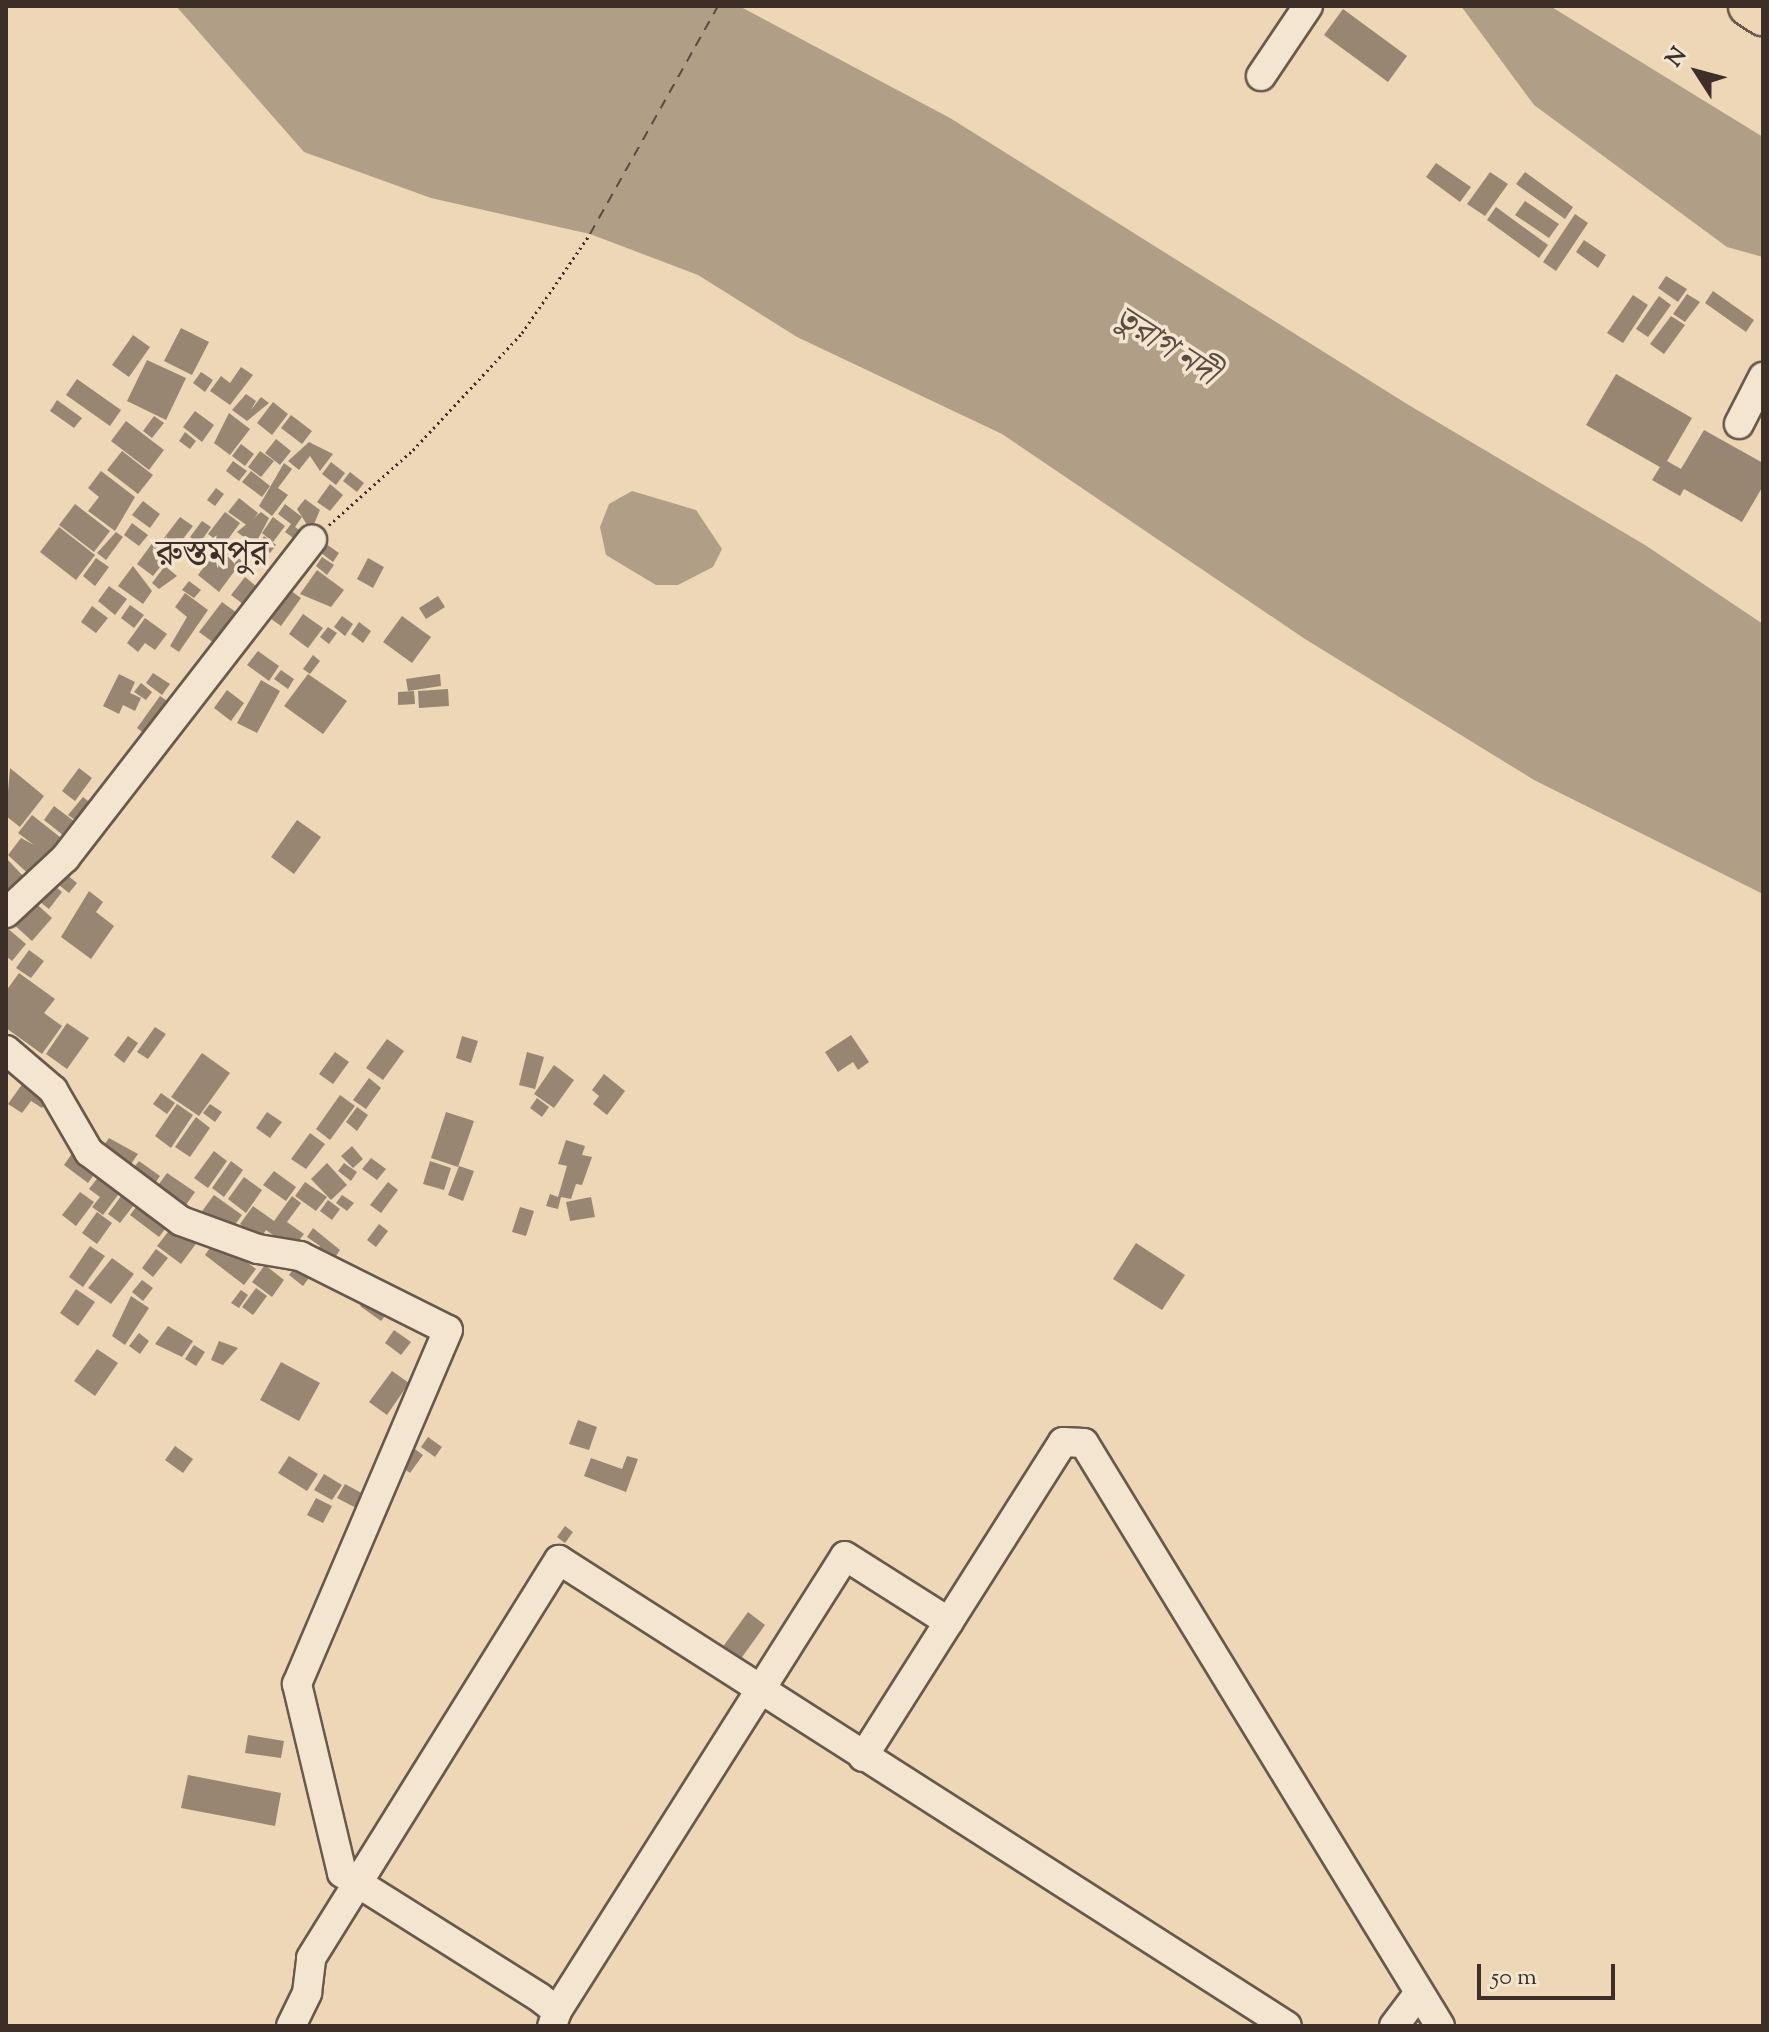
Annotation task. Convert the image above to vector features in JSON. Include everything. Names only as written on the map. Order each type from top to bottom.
[{"type":"highway","points":[[1749,6],[1763,15]]},
{"type":"street","points":[[1261,76],[1308,6]]},
{"type":"street","points":[[1739,424],[1763,377]]},
{"type":"street","points":[[6,913],[65,858],[312,539]]},
{"type":"street","points":[[6,1050],[53,1090],[89,1152],[181,1221],[258,1249],[300,1256],[448,1330],[297,1684],[342,1873],[357,1880],[554,2018],[845,1556],[949,1622]]},
{"type":"street","points":[[863,1757],[1063,1442],[1084,1443],[1440,2026]]},
{"type":"street","points":[[291,2026],[307,1993],[311,1958],[559,1560],[1287,2026]]},
{"type":"street","points":[[1394,2026],[1419,1993]]},
{"type":"path","points":[[312,539],[413,450],[522,333],[590,234]]},
{"type":"water","name":"তুরাগ নদী","points":[[176,6],[739,6],[950,118],[1407,404],[1645,545],[1763,624],[1763,894],[1534,780],[1305,639],[1002,434],[797,337],[698,275],[590,234],[431,198],[304,152]]},
{"type":"water","points":[[1461,6],[1550,6],[1763,137],[1763,257],[1727,247],[1534,105]]},
{"type":"water","points":[[632,491],[696,510],[722,549],[713,567],[678,585],[656,585],[606,555],[600,527],[609,504]]},
{"type":"building","points":[[1343,9],[1407,56],[1388,82],[1324,35]]},
{"type":"building","points":[[1436,163],[1471,187],[1460,202],[1426,177]]},
{"type":"building","points":[[1490,172],[1508,184],[1485,216],[1467,204]]},
{"type":"building","points":[[1525,172],[1573,207],[1565,219],[1516,184]]},
{"type":"building","points":[[1525,201],[1559,224],[1549,238],[1515,215]]},
{"type":"building","points":[[1496,207],[1548,245],[1539,258],[1487,220]]},
{"type":"building","points":[[1575,214],[1588,223],[1556,271],[1543,262]]},
{"type":"building","points":[[1584,240],[1606,255],[1598,268],[1576,252]]},
{"type":"building","points":[[1666,276],[1687,289],[1678,302],[1658,288]]},
{"type":"building","points":[[1713,291],[1754,320],[1746,332],[1705,303]]},
{"type":"building","points":[[1687,294],[1700,302],[1685,322],[1673,314]]},
{"type":"building","points":[[1633,295],[1648,305],[1623,343],[1607,333]]},
{"type":"building","points":[[1659,296],[1671,305],[1648,337],[1636,329]]},
{"type":"building","points":[[1671,316],[1685,325],[1664,354],[1650,344]]},
{"type":"building","points":[[181,328],[209,342],[192,375],[164,361]]},
{"type":"building","points":[[133,335],[150,347],[129,377],[112,365]]},
{"type":"building","points":[[147,360],[186,378],[166,420],[127,401]]},
{"type":"building","points":[[241,367],[253,375],[230,405],[210,391],[221,376],[230,383]]},
{"type":"building","points":[[201,372],[213,380],[205,392],[193,383]]},
{"type":"building","points":[[1616,374],[1692,418],[1667,461],[1681,469],[1704,430],[1763,463],[1763,486],[1742,522],[1684,489],[1680,496],[1652,480],[1660,467],[1586,425]]},
{"type":"building","points":[[77,379],[121,410],[110,426],[66,395]]},
{"type":"building","points":[[246,394],[256,401],[251,410],[261,397],[269,403],[247,421],[232,410]]},
{"type":"building","points":[[57,400],[82,418],[74,428],[50,411]]},
{"type":"building","points":[[273,402],[288,414],[272,435],[257,423]]},
{"type":"building","points":[[195,411],[214,425],[202,442],[183,427]]},
{"type":"building","points":[[229,413],[250,429],[230,455],[214,443]]},
{"type":"building","points":[[291,415],[312,431],[302,444],[281,428]]},
{"type":"building","points":[[154,416],[164,423],[152,438],[143,431]]},
{"type":"building","points":[[126,421],[164,450],[149,470],[111,441]]},
{"type":"building","points":[[185,432],[196,441],[190,449],[179,441]]},
{"type":"building","points":[[276,439],[291,451],[280,465],[265,453]]},
{"type":"building","points":[[309,442],[333,454],[320,471],[310,456],[299,470],[288,461]]},
{"type":"building","points":[[241,444],[254,454],[245,466],[232,456]]},
{"type":"building","points":[[122,451],[153,475],[138,494],[107,470]]},
{"type":"building","points":[[260,451],[274,461],[261,477],[248,467]]},
{"type":"building","points":[[233,461],[247,471],[239,481],[226,471]]},
{"type":"building","points":[[331,462],[345,473],[336,485],[322,474]]},
{"type":"building","points":[[284,463],[292,469],[278,488],[288,495],[272,516],[259,506]]},
{"type":"building","points":[[101,471],[135,497],[115,531],[88,511],[99,497],[88,488]]},
{"type":"building","points":[[251,471],[270,486],[262,497],[242,482]]},
{"type":"building","points":[[350,472],[364,483],[357,492],[343,481]]},
{"type":"building","points":[[330,484],[343,495],[330,511],[317,502]]},
{"type":"building","points":[[216,488],[224,494],[215,506],[207,500]]},
{"type":"building","points":[[239,498],[258,513],[248,526],[228,512]]},
{"type":"building","points":[[305,499],[320,510],[311,531],[297,509]]},
{"type":"building","points":[[143,501],[160,514],[150,528],[132,515]]},
{"type":"building","points":[[75,504],[110,531],[94,552],[59,525]]},
{"type":"building","points":[[285,504],[302,517],[295,527],[309,537],[303,545],[285,532],[291,524],[278,514]]},
{"type":"building","points":[[225,512],[240,523],[223,546],[242,561],[219,592],[198,575],[221,544],[208,534]]},
{"type":"building","points":[[261,512],[269,518],[255,545],[237,532]]},
{"type":"building","points":[[180,517],[193,526],[176,548],[164,538]]},
{"type":"building","points":[[273,517],[285,526],[273,542],[262,533]]},
{"type":"building","points":[[202,521],[211,527],[199,544],[190,537]]},
{"type":"building","points":[[132,523],[148,535],[139,546],[124,535]]},
{"type":"building","points":[[59,527],[95,555],[76,580],[40,552]]},
{"type":"building","points":[[116,532],[123,537],[106,560],[97,553]]},
{"type":"building","points":[[264,536],[276,545],[270,553],[258,545]]},
{"type":"building","points":[[156,538],[173,551],[153,576],[137,564]]},
{"type":"building","points":[[319,539],[339,553],[333,562],[313,547]]},
{"type":"building","points":[[322,557],[334,565],[327,575],[316,566]]},
{"type":"building","points":[[96,558],[109,567],[95,586],[83,576]]},
{"type":"building","points":[[368,558],[384,567],[373,588],[357,579]]},
{"type":"building","points":[[133,566],[152,591],[143,604],[118,586]]},
{"type":"building","points":[[165,566],[177,576],[159,589],[152,583]]},
{"type":"building","points":[[317,570],[344,590],[331,607],[300,594]]},
{"type":"building","points":[[245,577],[256,586],[243,604],[231,595]]},
{"type":"building","points":[[189,581],[201,590],[194,598],[182,590]]},
{"type":"building","points":[[109,586],[127,599],[115,615],[98,601]]},
{"type":"building","points":[[287,588],[301,598],[281,626],[267,616]]},
{"type":"building","points":[[185,593],[208,610],[179,652],[170,646],[187,617],[175,607]]},
{"type":"building","points":[[438,596],[445,607],[426,619],[419,608]]},
{"type":"building","points":[[222,602],[237,613],[214,643],[199,632]]},
{"type":"building","points":[[130,605],[144,615],[134,628],[121,618]]},
{"type":"building","points":[[92,606],[108,618],[96,633],[81,622]]},
{"type":"building","points":[[303,614],[323,628],[308,648],[289,634]]},
{"type":"building","points":[[342,616],[353,624],[345,636],[334,627]]},
{"type":"building","points":[[402,616],[431,637],[412,663],[383,642]]},
{"type":"building","points":[[145,618],[167,634],[155,650],[145,643],[138,652],[127,643]]},
{"type":"building","points":[[359,622],[371,631],[363,643],[351,634]]},
{"type":"building","points":[[328,627],[337,633],[329,644],[320,637]]},
{"type":"building","points":[[258,651],[279,666],[269,681],[247,665]]},
{"type":"building","points":[[313,655],[320,661],[310,674],[303,669]]},
{"type":"building","points":[[281,670],[294,679],[288,689],[274,679]]},
{"type":"building","points":[[153,673],[170,684],[162,695],[146,683]]},
{"type":"building","points":[[119,674],[135,682],[130,693],[141,698],[135,711],[123,705],[119,714],[103,706]]},
{"type":"building","points":[[308,674],[347,701],[323,734],[284,706]]},
{"type":"building","points":[[440,674],[441,686],[408,691],[406,679]]},
{"type":"building","points":[[261,680],[280,691],[257,733],[237,723]]},
{"type":"building","points":[[141,683],[152,692],[146,700],[134,692]]},
{"type":"building","points":[[448,689],[449,706],[419,708],[418,691]]},
{"type":"building","points":[[227,690],[244,703],[231,721],[214,708]]},
{"type":"building","points":[[414,691],[415,704],[398,705],[398,692]]},
{"type":"building","points":[[160,696],[176,707],[152,739],[137,728]]},
{"type":"building","points":[[10,768],[44,796],[20,827],[6,816]]},
{"type":"building","points":[[79,768],[92,778],[75,801],[62,791]]},
{"type":"building","points":[[83,797],[93,805],[79,823],[68,815]]},
{"type":"building","points":[[54,806],[75,822],[64,836],[44,820]]},
{"type":"building","points":[[32,815],[60,837],[34,879],[8,855],[21,838],[34,845],[18,833]]},
{"type":"building","points":[[297,820],[321,837],[294,874],[271,857]]},
{"type":"building","points":[[6,858],[25,878],[6,903],[7,872]]},
{"type":"building","points":[[62,871],[77,883],[69,893],[54,881]]},
{"type":"building","points":[[50,882],[62,892],[49,909],[36,899]]},
{"type":"building","points":[[89,891],[103,902],[96,912],[114,926],[91,959],[61,937]]},
{"type":"building","points":[[30,898],[52,918],[32,941],[10,921]]},
{"type":"building","points":[[6,927],[26,944],[12,961],[6,956]]},
{"type":"building","points":[[29,950],[44,961],[31,978],[16,968]]},
{"type":"building","points":[[19,973],[55,999],[44,1013],[62,1026],[42,1054],[6,1028],[6,991]]},
{"type":"building","points":[[67,1023],[89,1038],[67,1069],[46,1054]]},
{"type":"building","points":[[155,1027],[166,1034],[148,1059],[137,1052]]},
{"type":"building","points":[[851,1035],[869,1062],[858,1070],[853,1062],[838,1072],[825,1052]]},
{"type":"building","points":[[128,1036],[138,1043],[124,1063],[114,1055]]},
{"type":"building","points":[[462,1036],[478,1041],[471,1063],[456,1058]]},
{"type":"building","points":[[387,1039],[404,1051],[383,1080],[366,1068]]},
{"type":"building","points":[[335,1052],[349,1062],[333,1084],[319,1074]]},
{"type":"building","points":[[527,1052],[544,1057],[535,1089],[519,1085]]},
{"type":"building","points":[[202,1053],[230,1073],[199,1116],[171,1097]]},
{"type":"building","points":[[554,1065],[574,1080],[554,1108],[534,1094]]},
{"type":"building","points":[[604,1074],[625,1091],[607,1115],[593,1104],[599,1096],[592,1090]]},
{"type":"building","points":[[28,1076],[53,1094],[42,1108],[31,1101],[22,1113],[8,1104]]},
{"type":"building","points":[[369,1078],[381,1088],[366,1109],[353,1100]]},
{"type":"building","points":[[161,1093],[175,1103],[167,1114],[153,1104]]},
{"type":"building","points":[[340,1095],[355,1106],[330,1140],[316,1129]]},
{"type":"building","points":[[537,1098],[549,1107],[542,1117],[530,1108]]},
{"type":"building","points":[[177,1104],[193,1115],[171,1148],[155,1136]]},
{"type":"building","points":[[210,1104],[222,1112],[215,1122],[203,1113]]},
{"type":"building","points":[[357,1107],[368,1115],[357,1131],[346,1122]]},
{"type":"building","points":[[267,1112],[282,1122],[270,1138],[256,1128]]},
{"type":"building","points":[[446,1112],[474,1121],[458,1167],[431,1158]]},
{"type":"building","points":[[196,1117],[210,1128],[190,1157],[175,1147]]},
{"type":"building","points":[[310,1133],[325,1144],[306,1169],[291,1159]]},
{"type":"building","points":[[109,1138],[138,1154],[124,1174],[97,1155]]},
{"type":"building","points":[[566,1140],[585,1146],[582,1155],[592,1157],[582,1185],[576,1184],[571,1199],[561,1197],[558,1209],[546,1206],[550,1194],[558,1197],[567,1166],[558,1164]]},
{"type":"building","points":[[352,1146],[363,1159],[353,1168],[341,1156]]},
{"type":"building","points":[[214,1151],[227,1161],[208,1188],[194,1178]]},
{"type":"building","points":[[73,1152],[98,1169],[88,1183],[64,1165]]},
{"type":"building","points":[[371,1158],[386,1169],[377,1180],[362,1169]]},
{"type":"building","points":[[139,1161],[160,1176],[149,1192],[127,1176]]},
{"type":"building","points":[[231,1161],[243,1170],[224,1197],[212,1188]]},
{"type":"building","points":[[430,1161],[451,1168],[444,1190],[423,1184]]},
{"type":"building","points":[[327,1163],[347,1185],[331,1200],[311,1179]]},
{"type":"building","points":[[344,1163],[357,1172],[351,1181],[338,1171]]},
{"type":"building","points":[[459,1166],[474,1171],[463,1201],[448,1195]]},
{"type":"building","points":[[103,1171],[124,1187],[103,1215],[92,1207],[100,1197],[89,1189]]},
{"type":"building","points":[[274,1171],[296,1187],[286,1201],[263,1185]]},
{"type":"building","points":[[167,1173],[195,1192],[179,1215],[151,1195]]},
{"type":"building","points":[[244,1177],[262,1190],[246,1213],[228,1199]]},
{"type":"building","points":[[305,1182],[327,1197],[316,1211],[295,1196]]},
{"type":"building","points":[[388,1182],[398,1190],[381,1213],[370,1205]]},
{"type":"building","points":[[127,1188],[140,1197],[120,1223],[108,1214]]},
{"type":"building","points":[[80,1192],[94,1202],[76,1226],[62,1215]]},
{"type":"building","points":[[214,1195],[242,1215],[228,1234],[200,1214]]},
{"type":"building","points":[[342,1195],[354,1203],[347,1211],[336,1203]]},
{"type":"building","points":[[292,1196],[301,1203],[287,1222],[304,1234],[292,1249],[266,1230],[260,1239],[240,1224],[253,1206],[274,1221]]},
{"type":"building","points":[[591,1197],[595,1217],[570,1221],[566,1202]]},
{"type":"building","points":[[143,1198],[172,1220],[159,1237],[130,1215]]},
{"type":"building","points":[[328,1200],[340,1209],[332,1220],[320,1211]]},
{"type":"building","points":[[520,1207],[534,1211],[526,1236],[512,1232]]},
{"type":"building","points":[[97,1212],[112,1223],[97,1244],[82,1233]]},
{"type":"building","points":[[175,1223],[198,1241],[181,1264],[157,1246]]},
{"type":"building","points":[[379,1224],[388,1231],[376,1247],[367,1240]]},
{"type":"building","points":[[313,1228],[340,1250],[327,1269],[311,1258],[320,1246],[307,1237]]},
{"type":"building","points":[[216,1239],[256,1269],[244,1285],[205,1255]]},
{"type":"building","points":[[1136,1243],[1185,1275],[1162,1310],[1113,1279]]},
{"type":"building","points":[[90,1246],[105,1256],[83,1287],[69,1277]]},
{"type":"building","points":[[156,1249],[168,1258],[153,1277],[142,1268]]},
{"type":"building","points":[[112,1258],[134,1274],[111,1304],[88,1288]]},
{"type":"building","points":[[301,1259],[315,1270],[303,1286],[289,1275]]},
{"type":"building","points":[[265,1265],[284,1280],[272,1297],[252,1282]]},
{"type":"building","points":[[142,1280],[153,1288],[143,1301],[132,1292]]},
{"type":"building","points":[[256,1288],[267,1296],[253,1315],[242,1307]]},
{"type":"building","points":[[76,1289],[95,1302],[78,1326],[60,1313]]},
{"type":"building","points":[[241,1290],[248,1295],[239,1308],[231,1303]]},
{"type":"building","points":[[131,1296],[149,1308],[125,1345],[112,1336]]},
{"type":"building","points":[[367,1297],[388,1312],[381,1321],[360,1306]]},
{"type":"building","points":[[168,1326],[193,1341],[182,1357],[155,1344]]},
{"type":"building","points":[[394,1330],[411,1342],[401,1355],[385,1343]]},
{"type":"building","points":[[139,1333],[149,1341],[140,1354],[129,1346]]},
{"type":"building","points":[[219,1341],[238,1348],[223,1365],[211,1360]]},
{"type":"building","points":[[194,1345],[205,1352],[196,1366],[185,1359]]},
{"type":"building","points":[[97,1349],[118,1363],[95,1396],[74,1381]]},
{"type":"building","points":[[281,1362],[320,1383],[299,1421],[260,1400]]},
{"type":"building","points":[[392,1371],[409,1383],[387,1415],[369,1402]]},
{"type":"building","points":[[578,1420],[597,1427],[589,1450],[569,1444]]},
{"type":"building","points":[[428,1437],[442,1447],[435,1457],[421,1447]]},
{"type":"building","points":[[408,1444],[423,1455],[410,1473],[395,1462]]},
{"type":"building","points":[[175,1446],[193,1459],[183,1473],[165,1460]]},
{"type":"building","points":[[289,1456],[318,1474],[307,1491],[278,1473]]},
{"type":"building","points":[[627,1456],[638,1459],[626,1492],[584,1476],[591,1458],[622,1469]]},
{"type":"building","points":[[324,1474],[342,1485],[332,1500],[314,1490]]},
{"type":"building","points":[[345,1484],[369,1497],[362,1511],[337,1498]]},
{"type":"building","points":[[316,1498],[332,1506],[323,1523],[307,1515]]},
{"type":"building","points":[[565,1526],[573,1532],[565,1543],[557,1537]]},
{"type":"building","points":[[748,1612],[765,1625],[740,1660],[722,1648]]},
{"type":"building","points":[[248,1735],[284,1741],[281,1758],[245,1753]]},
{"type":"building","points":[[188,1775],[281,1793],[275,1826],[181,1808]]},
{"type":"ferry route","points":[[590,234],[718,6]]},
{"type":"district","name":"রুস্তমপুর","points":[[212,557]]}]
